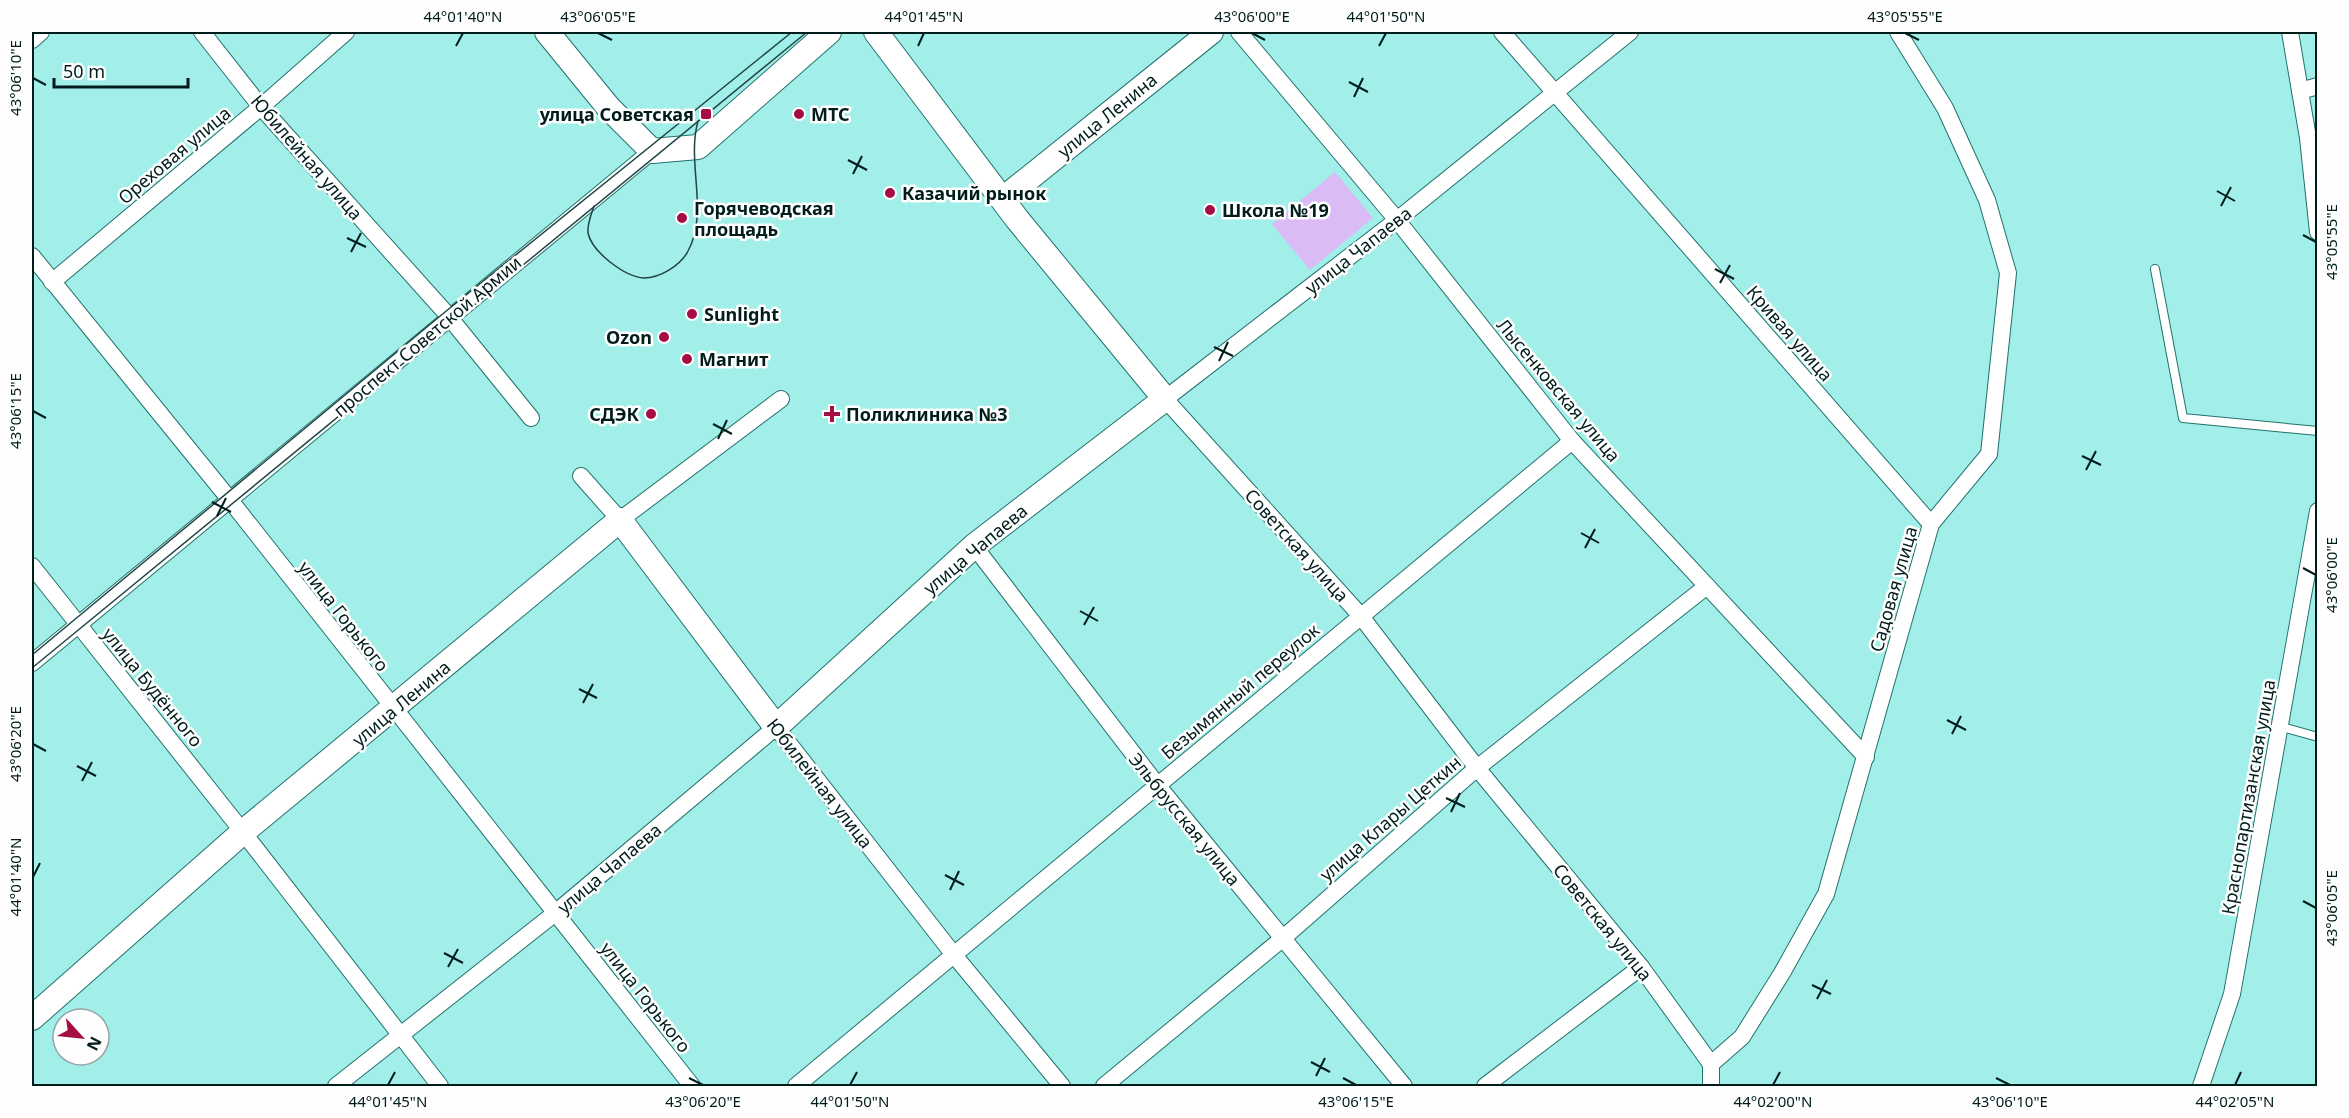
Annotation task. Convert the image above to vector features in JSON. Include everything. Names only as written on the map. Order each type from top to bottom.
[{"type":"main road","points":[[547,32],[609,108],[652,150],[698,147],[829,32]]},
{"type":"main road","name":"Советская улица","points":[[876,32],[1003,199],[1164,399]]},
{"type":"main road","name":"улица Ленина","points":[[1003,199],[1211,32]]},
{"type":"main road","name":"улица Чапаева","points":[[776,727],[974,546],[1164,399]]},
{"type":"main road","name":"улица Ленина","points":[[32,1018],[243,832],[620,520]]},
{"type":"main road","name":"Юбилейная улица","points":[[620,520],[776,727]]},
{"type":"street","points":[[32,40],[41,32]]},
{"type":"street","name":"Юбилейная улица","points":[[202,32],[261,107],[449,317],[531,418]]},
{"type":"street","name":"Ореховая улица","points":[[52,282],[261,107],[346,32]]},
{"type":"street","name":"Лысенковская улица","points":[[1239,32],[1397,220],[1572,441],[1866,757]]},
{"type":"street","name":"Кривая улица","points":[[1502,32],[1931,524]]},
{"type":"street","name":"улица Чапаева","points":[[1164,399],[1397,220],[1630,32]]},
{"type":"street","name":"Садовая улица","points":[[1712,1064],[1742,1037],[1782,973],[1826,894],[1931,524],[1989,454],[2008,273],[1987,200],[1945,108],[1898,32]]},
{"type":"street","points":[[2290,32],[2318,232]]},
{"type":"street","points":[[2300,91],[2318,86]]},
{"type":"street","name":"проспект Советской Армии","points":[[32,663],[652,150]]},
{"type":"street","name":"улица Горького","points":[[32,256],[229,500],[692,1086]]},
{"type":"street","name":"улица Ленина","points":[[620,520],[781,399]]},
{"type":"street","name":"Советская улица","points":[[1164,399],[1360,615],[1477,768],[1641,967],[1712,1064]]},
{"type":"street","name":"Безымянный переулок","points":[[796,1086],[1572,441]]},
{"type":"street","name":"Юбилейная улица","points":[[581,476],[620,520]]},
{"type":"street","name":"Краснопартизанская улица","points":[[2201,1086],[2232,994],[2282,727],[2318,511]]},
{"type":"street","name":"Эльбрусская улица","points":[[974,546],[1158,786],[1404,1086]]},
{"type":"street","name":"улица Будённого","points":[[32,566],[243,832],[440,1086]]},
{"type":"street","name":"улица Клары Цеткин","points":[[1104,1086],[1282,939],[1477,768],[1707,586]]},
{"type":"street","name":"Юбилейная улица","points":[[776,727],[954,955],[1062,1086]]},
{"type":"street","name":"улица Чапаева","points":[[336,1086],[555,914],[776,727]]},
{"type":"street","points":[[1485,1086],[1641,967]]},
{"type":"street","points":[[1711,1086],[1712,1064]]},
{"type":"lane","points":[[2155,269],[2183,418],[2318,431]]},
{"type":"lane","points":[[2282,727],[2318,737]]},
{"type":"shaded area","points":[[1335,172],[1373,218],[1310,270],[1272,224]]},
{"type":"tram line","points":[[32,655],[445,312],[792,32]]},
{"type":"tram line","points":[[32,668],[807,32]]},
{"type":"tram line","points":[[594,206],[588,233],[596,248],[610,262],[636,277],[644,278],[663,274],[674,267],[687,253],[694,238],[697,222],[694,154],[698,121]]},
{"type":"place","name":"улица Советская","points":[[706,114]]},
{"type":"place","name":"МТС","points":[[799,114]]},
{"type":"place","name":"Казачий рынок","points":[[890,193]]},
{"type":"place","name":"Школа №19","points":[[1210,210]]},
{"type":"place","name":"Горячеводская площадь","points":[[682,218]]},
{"type":"place","name":"Sunlight","points":[[692,314]]},
{"type":"place","name":"Ozon","points":[[664,337]]},
{"type":"place","name":"Магнит","points":[[687,359]]},
{"type":"place","name":"СДЭК","points":[[651,414]]},
{"type":"place","name":"Поликлиника №3","points":[[832,414]]}]
